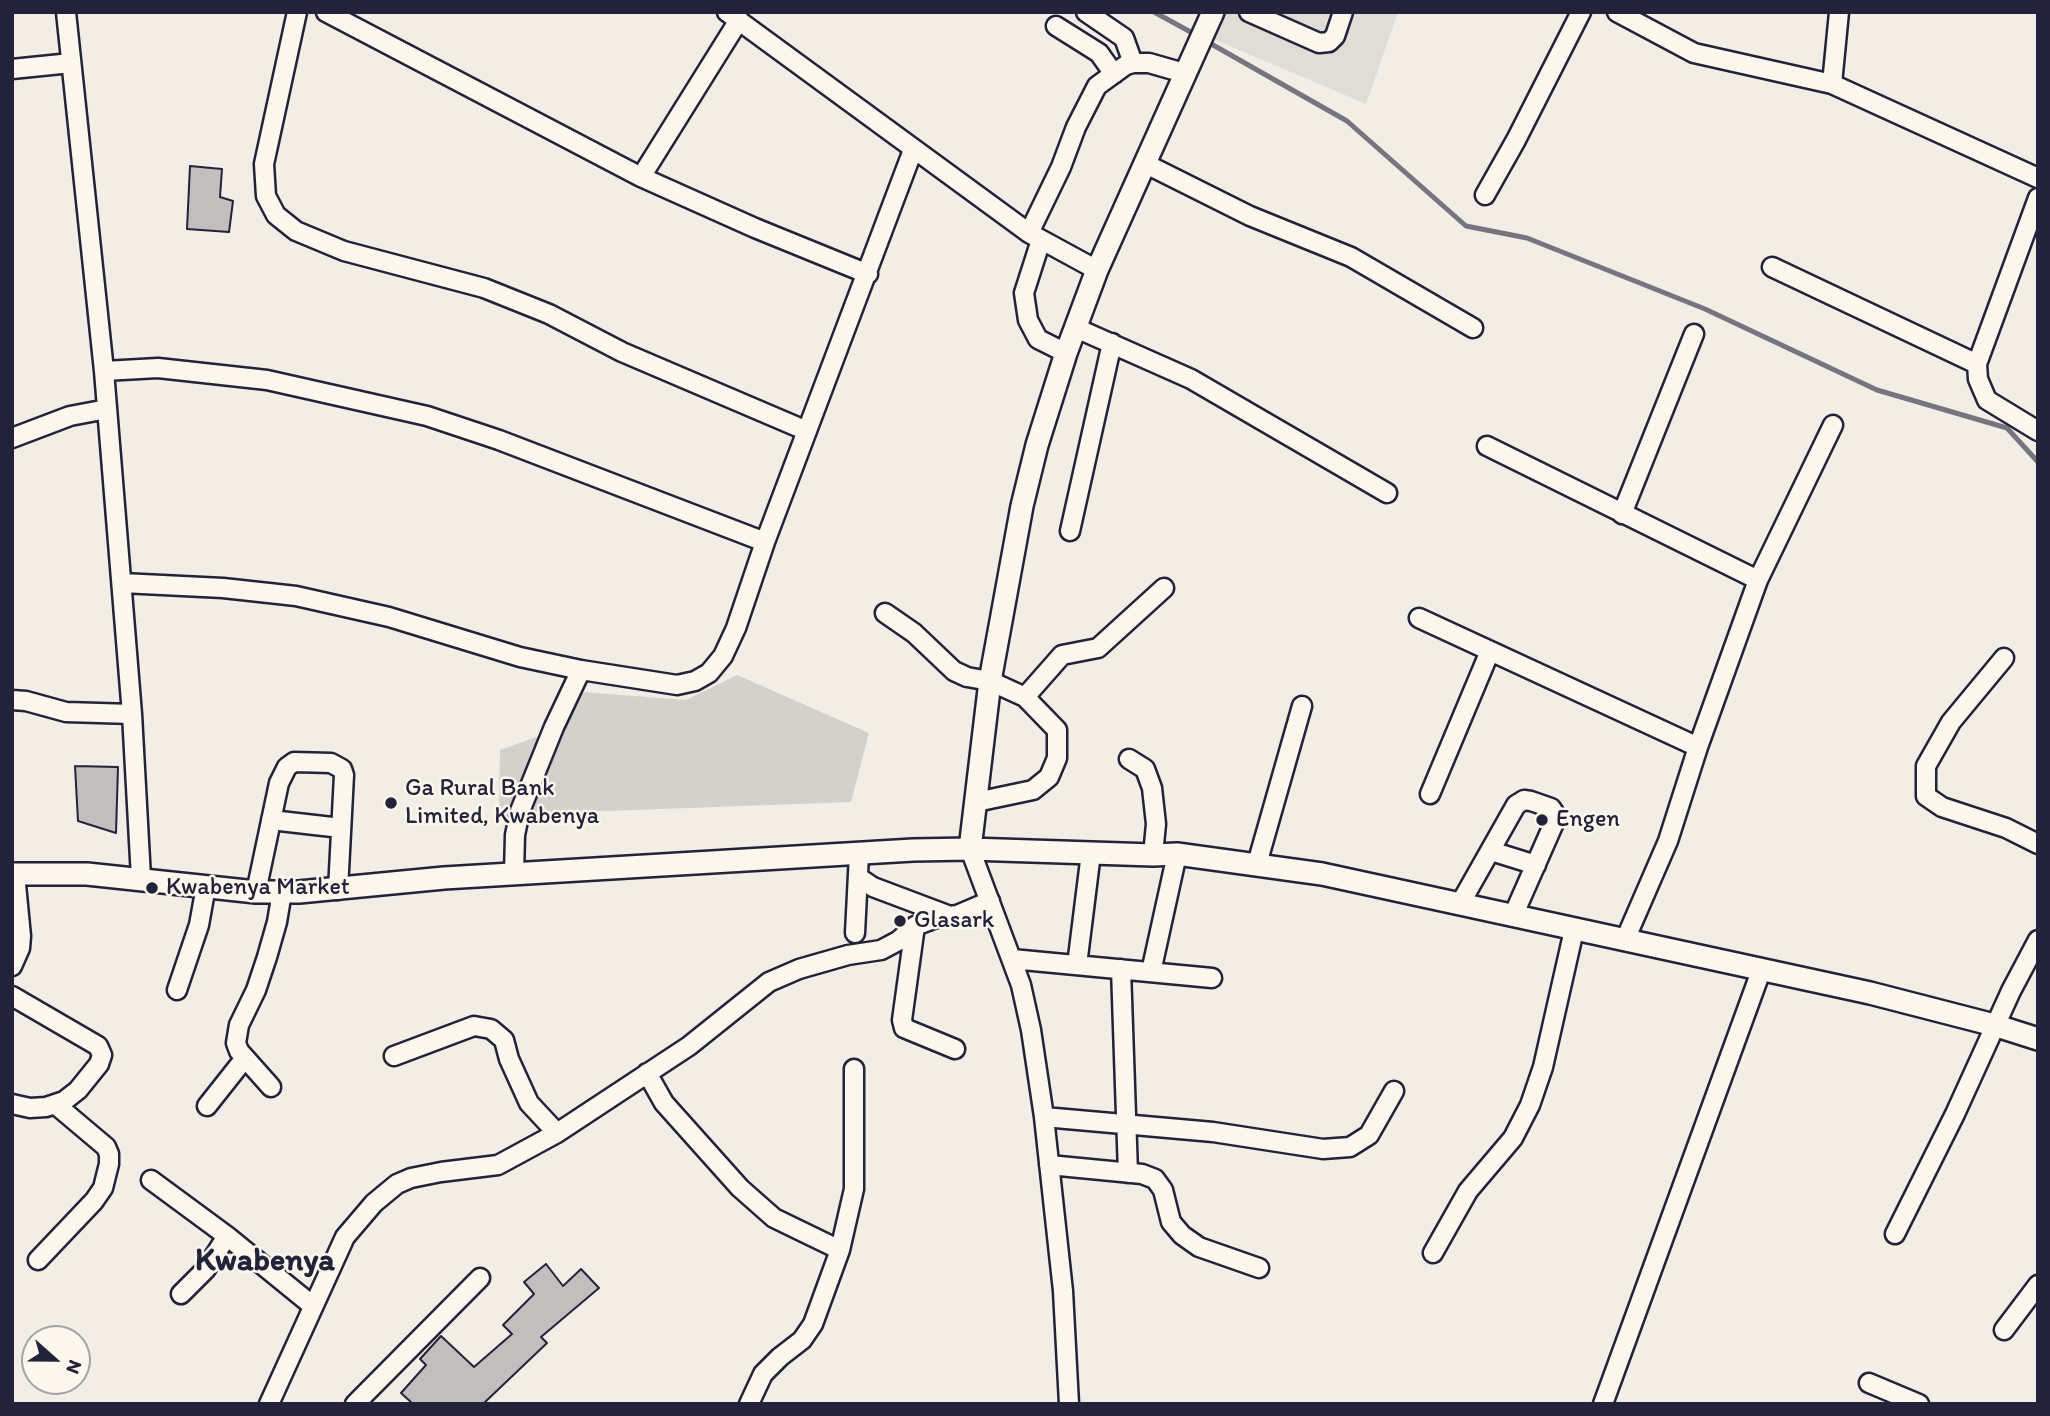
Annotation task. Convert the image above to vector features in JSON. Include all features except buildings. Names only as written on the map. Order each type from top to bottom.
[{"type":"main road","points":[[970,849],[990,681],[1022,506],[1045,420],[1066,353],[1097,270],[1211,16]]},
{"type":"main road","points":[[14,874],[87,874],[256,892],[282,892],[338,890],[444,878],[970,849],[1153,855],[1177,853],[1322,873],[1870,993],[2038,1039]]},
{"type":"street","points":[[66,12],[104,371],[132,714],[141,878]]},
{"type":"street","points":[[297,12],[264,164],[266,196],[276,215],[296,231],[344,251],[484,288],[549,314],[622,352],[807,431]]},
{"type":"street","points":[[326,12],[641,177],[755,228],[868,274]]},
{"type":"street","points":[[1086,12],[1124,37],[1133,63]]},
{"type":"street","points":[[1249,12],[1278,18],[1319,43],[1329,42],[1335,36],[1343,12]]},
{"type":"street","points":[[1485,195],[1581,12]]},
{"type":"street","points":[[1617,12],[1694,53],[1832,84],[2038,178]]},
{"type":"street","points":[[1832,84],[1839,12]]},
{"type":"street","points":[[641,177],[733,16],[1035,237],[1097,270]]},
{"type":"street","points":[[1056,26],[1099,53],[1114,74]]},
{"type":"street","points":[[12,69],[71,63]]},
{"type":"street","points":[[1066,353],[1038,339],[1028,320],[1024,293],[1035,237],[1076,127],[1097,86],[1133,63],[1187,66]]},
{"type":"street","points":[[122,583],[223,588],[296,596],[389,617],[520,657],[581,670],[677,685],[695,681],[709,673],[723,656],[736,628],[765,542],[913,150]]},
{"type":"street","points":[[1144,163],[1250,216],[1351,257],[1474,328]]},
{"type":"street","points":[[2038,198],[1977,364],[1978,379],[1987,400],[2038,431]]},
{"type":"street","points":[[1772,267],[1977,364]]},
{"type":"street","points":[[1076,328],[1191,379],[1387,493]]},
{"type":"street","points":[[1622,514],[1694,334]]},
{"type":"street","points":[[1070,531],[1112,343]]},
{"type":"street","points":[[104,371],[158,368],[267,380],[427,416],[499,440],[765,542]]},
{"type":"street","points":[[12,438],[70,416],[107,409]]},
{"type":"street","points":[[1625,940],[1668,841],[1698,747],[1758,580],[1833,425]]},
{"type":"street","points":[[1487,446],[1758,580]]},
{"type":"street","points":[[1025,697],[1062,655],[1098,648],[1164,588]]},
{"type":"street","points":[[885,612],[914,633],[954,671],[975,680],[990,681],[1025,697],[1057,730],[1058,758],[1049,777],[1033,790],[976,802]]},
{"type":"street","points":[[1419,618],[1698,747]]},
{"type":"street","points":[[1430,794],[1490,651]]},
{"type":"street","points":[[2004,658],[1951,722],[1926,766],[1926,796],[1942,807],[2006,828],[2038,844]]},
{"type":"street","points":[[514,874],[515,835],[520,811],[554,727],[581,670]]},
{"type":"street","points":[[12,700],[66,712],[132,714]]},
{"type":"street","points":[[1257,864],[1302,706]]},
{"type":"street","points":[[1129,759],[1145,769],[1152,788],[1156,824],[1153,855]]},
{"type":"street","points":[[256,892],[279,783],[290,764],[331,763],[342,769],[344,775],[338,890]]},
{"type":"street","points":[[1461,904],[1516,805],[1524,800],[1531,801],[1551,808],[1555,814],[1554,824],[1513,916]]},
{"type":"street","points":[[271,820],[341,828]]},
{"type":"street","points":[[970,849],[1021,985],[1031,1030],[1044,1117],[1063,1291],[1069,1404]]},
{"type":"street","points":[[1491,851],[1536,865]]},
{"type":"street","points":[[1077,965],[1091,853]]},
{"type":"street","points":[[1151,972],[1177,853]]},
{"type":"street","points":[[855,933],[859,854]]},
{"type":"street","points":[[12,966],[20,948],[21,936],[14,874]]},
{"type":"street","points":[[858,877],[873,887],[950,916]]},
{"type":"street","points":[[177,989],[199,925],[206,886]]},
{"type":"street","points":[[271,1087],[236,1044],[239,1026],[256,990],[267,957],[282,892]]},
{"type":"street","points":[[270,1404],[351,1228],[379,1198],[397,1184],[411,1178],[441,1172],[498,1166],[557,1133],[689,1046],[769,982],[811,965],[881,950],[898,941],[915,926],[990,901]]},
{"type":"street","points":[[915,926],[902,1020],[904,1028],[955,1049]]},
{"type":"street","points":[[1433,1253],[1468,1191],[1513,1138],[1530,1105],[1543,1067],[1574,930]]},
{"type":"street","points":[[1895,1234],[1955,1114],[1994,1025],[2038,940]]},
{"type":"street","points":[[1012,959],[1212,978]]},
{"type":"street","points":[[1121,970],[1128,1172]]},
{"type":"street","points":[[1602,1404],[1761,971]]},
{"type":"street","points":[[12,996],[98,1046],[102,1055],[99,1064],[78,1090],[64,1101],[30,1108],[12,1104]]},
{"type":"street","points":[[394,1056],[474,1026],[491,1029],[505,1040],[509,1059],[529,1103],[557,1133]]},
{"type":"street","points":[[207,1106],[245,1058]]},
{"type":"street","points":[[749,1404],[763,1374],[802,1340],[813,1324],[840,1250],[854,1189],[854,1069]]},
{"type":"street","points":[[648,1073],[664,1103],[740,1188],[774,1218],[840,1250]]},
{"type":"street","points":[[1044,1117],[1213,1132],[1323,1149],[1350,1147],[1369,1135],[1394,1091]]},
{"type":"street","points":[[38,1260],[94,1201],[103,1188],[109,1164],[110,1154],[106,1147],[55,1104]]},
{"type":"street","points":[[1049,1165],[1128,1172],[1154,1179],[1163,1190],[1171,1222],[1182,1235],[1199,1247],[1259,1268]]},
{"type":"street","points":[[151,1180],[227,1236],[313,1306]]},
{"type":"street","points":[[181,1294],[206,1269],[227,1236]]},
{"type":"street","points":[[355,1404],[480,1278]]},
{"type":"street","points":[[2004,1330],[2038,1285]]},
{"type":"street","points":[[1869,1383],[1919,1404]]},
{"type":"shaded area","points":[[1223,12],[1398,12],[1366,104],[1211,38]]},
{"type":"shaded area","points":[[737,675],[869,733],[851,802],[499,815],[500,750],[561,728],[583,692],[686,700]]},
{"type":"waterway","points":[[1154,12],[1198,36]]},
{"type":"waterway","points":[[1206,41],[1347,121],[1466,226],[1527,238],[1705,309],[1877,390],[2007,428],[2038,462]]},
{"type":"place","name":"Ga Rural Bank Limited, Kwabenya","points":[[391,803]]},
{"type":"place","name":"Engen","points":[[1542,820]]},
{"type":"place","name":"Kwabenya Market","points":[[152,888]]},
{"type":"place","name":"Glasark","points":[[900,921]]},
{"type":"district","name":"Kwabenya","points":[[265,1262]]}]
